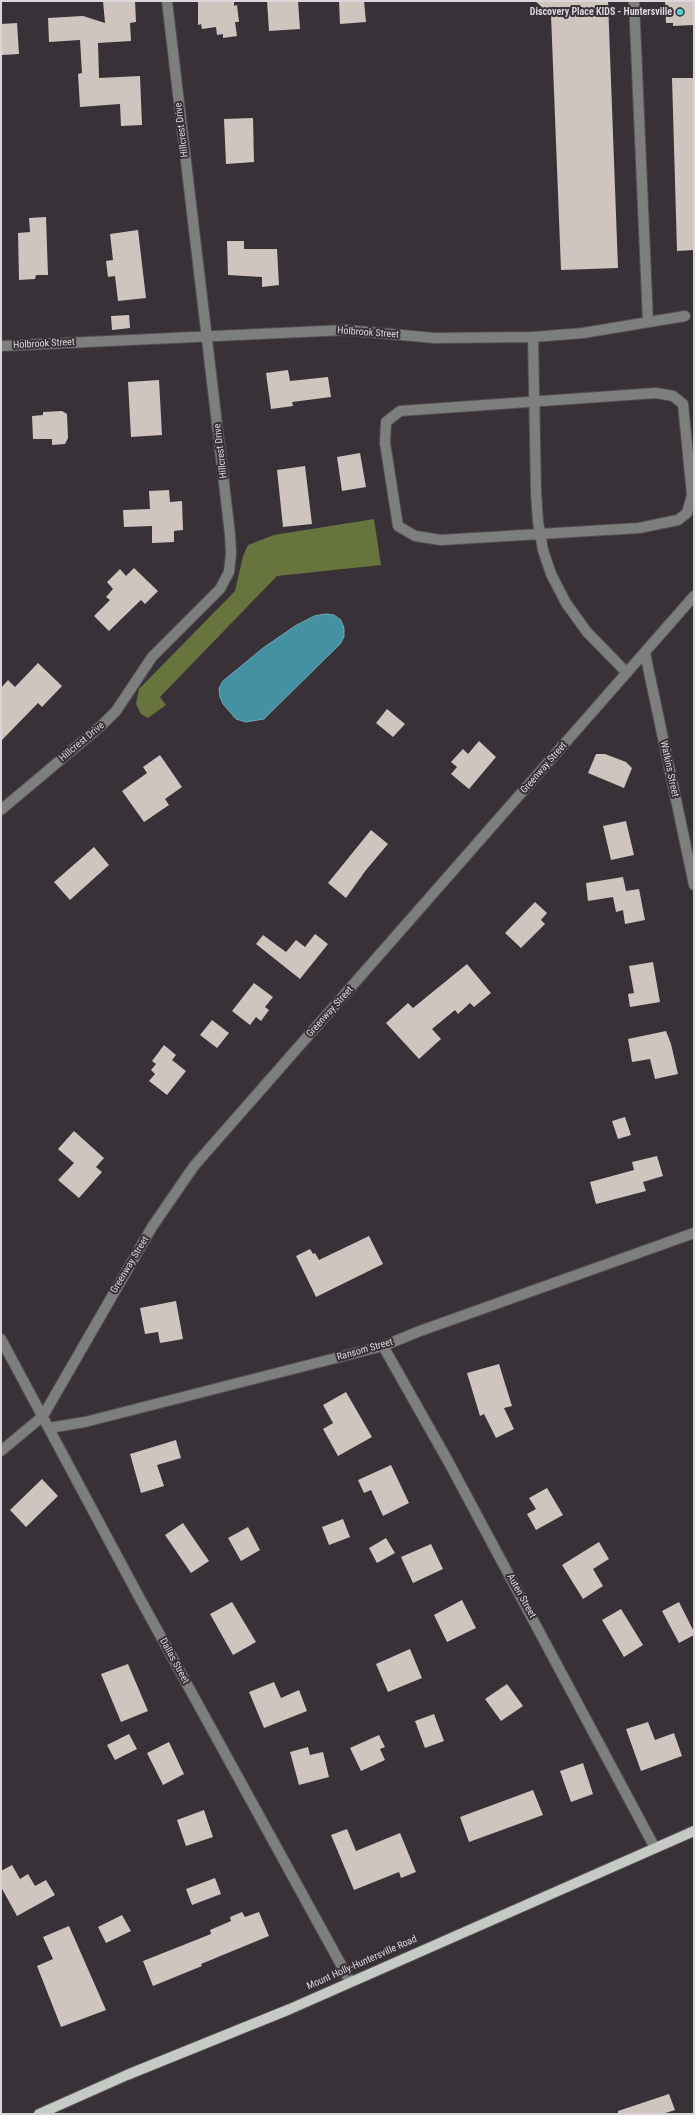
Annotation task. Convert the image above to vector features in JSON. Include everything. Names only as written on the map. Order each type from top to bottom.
[{"type":"main road","name":"Mount Holly-Huntersville Road","points":[[39,2114],[350,1981],[694,1831]]},
{"type":"street","name":"Hillcrest Drive","points":[[1,810],[112,716],[152,657],[220,589],[229,572],[231,554],[230,534],[167,1]]},
{"type":"street","points":[[634,1],[648,322]]},
{"type":"street","name":"Holbrook Street","points":[[1,346],[345,330],[435,338],[533,337],[583,333],[685,316]]},
{"type":"street","points":[[533,337],[536,492],[543,550],[551,574],[566,603],[587,632],[627,673]]},
{"type":"street","points":[[656,393],[673,396],[683,404],[692,495],[687,513],[678,520],[639,528],[540,534],[441,540],[415,536],[398,526],[385,443],[386,422],[400,411],[535,403],[656,393]]},
{"type":"street","name":"Greenway Street","points":[[1,1451],[43,1416],[152,1227],[194,1166],[694,596]]},
{"type":"street","name":"Watkins Street","points":[[645,653],[689,838],[694,885]]},
{"type":"street","name":"Ransom Street","points":[[49,1428],[86,1422],[383,1346],[420,1331],[694,1233]]},
{"type":"street","name":"Dallas Street","points":[[1,1339],[138,1596],[350,1981]]},
{"type":"street","name":"Auten Street","points":[[383,1346],[448,1461],[656,1848]]},
{"type":"green space","points":[[374,519],[381,565],[277,576],[160,697],[166,705],[148,718],[141,714],[136,704],[139,689],[235,591],[243,556],[248,545],[274,535]]},
{"type":"water","points":[[326,614],[334,615],[341,620],[344,628],[344,637],[340,644],[264,719],[246,722],[236,719],[223,704],[220,697],[219,688],[223,681],[263,648],[295,626],[314,616]]},
{"type":"building","points":[[103,1],[135,1],[136,22],[130,23],[131,41],[98,43],[99,78],[140,76],[142,125],[121,126],[120,104],[80,107],[78,74],[82,73],[80,40],[49,42],[48,18],[83,16],[105,23]]},
{"type":"building","points":[[198,1],[234,1],[234,6],[237,5],[239,22],[235,22],[237,36],[223,38],[223,34],[217,35],[216,27],[202,29],[201,24],[198,25]]},
{"type":"building","points":[[267,1],[298,1],[300,29],[269,31]]},
{"type":"building","points":[[339,1],[364,1],[366,22],[340,24]]},
{"type":"building","points":[[535,1],[608,1],[618,268],[561,270],[551,15]]},
{"type":"building","name":"Discovery Place KIDS - Huntersville","points":[[665,1],[694,1],[694,25],[673,26],[673,23],[666,23]]},
{"type":"building","points":[[17,23],[19,54],[2,55],[1,24]]},
{"type":"building","points":[[672,78],[694,78],[694,250],[677,251]]},
{"type":"building","points":[[253,118],[254,162],[226,164],[224,119]]},
{"type":"building","points":[[46,217],[48,275],[36,275],[35,279],[19,280],[18,233],[30,232],[29,218]]},
{"type":"building","points":[[138,230],[146,298],[118,301],[115,276],[108,277],[106,261],[113,260],[110,234]]},
{"type":"building","points":[[227,241],[244,241],[244,249],[277,249],[279,285],[262,287],[262,277],[228,275]]},
{"type":"building","points":[[129,315],[130,328],[112,330],[111,316]]},
{"type":"building","points":[[288,370],[290,381],[328,377],[331,397],[292,402],[293,406],[271,409],[266,373]]},
{"type":"building","points":[[159,380],[162,435],[131,437],[128,382]]},
{"type":"building","points":[[62,411],[67,414],[68,438],[65,444],[52,445],[52,439],[33,439],[32,416],[43,415],[43,412]]},
{"type":"building","points":[[360,453],[366,487],[342,491],[337,457]]},
{"type":"building","points":[[305,466],[312,524],[283,527],[277,470]]},
{"type":"building","points":[[169,490],[170,502],[182,501],[183,530],[174,531],[174,542],[152,543],[152,526],[124,527],[123,510],[150,509],[149,491]]},
{"type":"building","points":[[134,568],[158,591],[145,604],[141,600],[109,631],[94,616],[110,600],[106,597],[113,589],[107,582],[120,569],[126,576]]},
{"type":"building","points":[[38,663],[62,686],[42,707],[38,703],[1,741],[1,688],[8,680],[15,687]]},
{"type":"building","points":[[387,709],[405,724],[393,737],[376,723]]},
{"type":"building","points":[[479,741],[496,757],[469,789],[451,774],[457,767],[451,762],[463,749],[468,754]]},
{"type":"building","points":[[596,754],[605,754],[626,762],[632,768],[624,788],[588,773]]},
{"type":"building","points":[[160,755],[182,787],[165,799],[169,805],[144,822],[122,791],[147,773],[143,767]]},
{"type":"building","points":[[626,821],[634,855],[611,860],[603,826]]},
{"type":"building","points":[[371,830],[388,844],[366,870],[346,898],[328,883]]},
{"type":"building","points":[[94,847],[109,865],[70,900],[54,882]]},
{"type":"building","points":[[623,877],[626,891],[639,889],[645,920],[625,924],[623,910],[616,912],[613,897],[588,901],[586,883]]},
{"type":"building","points":[[535,902],[547,913],[541,920],[545,924],[521,948],[505,933]]},
{"type":"building","points":[[315,934],[328,944],[300,979],[256,944],[263,935],[286,952],[296,940],[305,947]]},
{"type":"building","points":[[653,962],[660,1002],[630,1007],[628,994],[634,993],[629,966]]},
{"type":"building","points":[[467,964],[491,993],[474,1007],[470,1003],[458,1014],[455,1010],[432,1029],[441,1039],[419,1059],[386,1023],[408,1003],[413,1008]]},
{"type":"building","points":[[254,983],[273,997],[265,1007],[269,1010],[261,1021],[256,1017],[250,1025],[232,1011]]},
{"type":"building","points":[[212,1020],[229,1033],[217,1048],[200,1035]]},
{"type":"building","points":[[666,1031],[671,1044],[678,1074],[655,1079],[650,1059],[632,1062],[628,1039]]},
{"type":"building","points":[[164,1045],[176,1055],[172,1060],[186,1071],[167,1095],[149,1081],[155,1074],[151,1070],[156,1064],[152,1061]]},
{"type":"building","points":[[625,1117],[631,1135],[618,1139],[612,1121]]},
{"type":"building","points":[[74,1131],[104,1158],[96,1167],[102,1172],[79,1198],[58,1180],[74,1163],[58,1149]]},
{"type":"building","points":[[657,1156],[663,1176],[643,1182],[646,1191],[596,1204],[590,1182],[634,1170],[632,1162]]},
{"type":"building","points":[[369,1236],[383,1264],[316,1297],[296,1256],[310,1249],[313,1254],[315,1253],[319,1260]]},
{"type":"building","points":[[176,1301],[183,1339],[160,1343],[158,1332],[145,1334],[140,1308]]},
{"type":"building","points":[[499,1364],[512,1406],[504,1408],[514,1429],[496,1438],[484,1414],[480,1416],[467,1373]]},
{"type":"building","points":[[346,1392],[372,1437],[338,1456],[323,1429],[333,1423],[323,1405]]},
{"type":"building","points":[[176,1440],[181,1458],[157,1465],[164,1486],[141,1493],[130,1454]]},
{"type":"building","points":[[391,1465],[409,1503],[383,1516],[371,1490],[364,1493],[358,1480]]},
{"type":"building","points":[[42,1479],[58,1496],[26,1527],[10,1510]]},
{"type":"building","points":[[547,1488],[563,1515],[536,1530],[527,1514],[536,1509],[529,1498]]},
{"type":"building","points":[[343,1519],[350,1537],[329,1545],[322,1527]]},
{"type":"building","points":[[183,1523],[209,1561],[191,1573],[165,1535]]},
{"type":"building","points":[[248,1527],[260,1550],[241,1561],[228,1538]]},
{"type":"building","points":[[386,1538],[395,1553],[377,1563],[369,1548]]},
{"type":"building","points":[[599,1542],[609,1559],[593,1569],[603,1586],[583,1599],[562,1565]]},
{"type":"building","points":[[431,1544],[443,1569],[413,1583],[401,1557]]},
{"type":"building","points":[[462,1600],[476,1628],[447,1642],[434,1615]]},
{"type":"building","points":[[232,1602],[256,1642],[233,1655],[210,1614]]},
{"type":"building","points":[[679,1602],[694,1632],[694,1635],[679,1643],[662,1611]]},
{"type":"building","points":[[621,1609],[643,1645],[624,1657],[602,1620]]},
{"type":"building","points":[[410,1649],[422,1678],[388,1692],[376,1664]]},
{"type":"building","points":[[128,1664],[148,1711],[121,1722],[101,1674]]},
{"type":"building","points":[[274,1682],[281,1698],[299,1690],[307,1711],[264,1728],[249,1692]]},
{"type":"building","points":[[507,1684],[523,1706],[501,1721],[485,1699]]},
{"type":"building","points":[[434,1714],[444,1741],[425,1748],[415,1721]]},
{"type":"building","points":[[648,1722],[655,1740],[674,1733],[682,1756],[641,1771],[626,1729]]},
{"type":"building","points":[[129,1734],[137,1749],[115,1760],[107,1745]]},
{"type":"building","points":[[379,1735],[385,1747],[380,1749],[385,1760],[361,1771],[350,1748]]},
{"type":"building","points":[[169,1742],[184,1774],[163,1785],[147,1753]]},
{"type":"building","points":[[308,1747],[310,1755],[323,1752],[329,1777],[299,1785],[290,1752]]},
{"type":"building","points":[[583,1763],[593,1794],[571,1802],[560,1771]]},
{"type":"building","points":[[533,1790],[543,1815],[469,1842],[460,1817]]},
{"type":"building","points":[[204,1810],[213,1837],[186,1846],[177,1820]]},
{"type":"building","points":[[347,1829],[356,1851],[400,1833],[416,1872],[401,1878],[399,1872],[354,1890],[331,1835]]},
{"type":"building","points":[[12,1865],[20,1879],[28,1874],[35,1886],[46,1880],[55,1895],[17,1916],[1,1887],[1,1871]]},
{"type":"building","points":[[215,1878],[221,1894],[192,1905],[186,1889]]},
{"type":"building","points":[[242,1912],[245,1917],[259,1912],[269,1936],[201,1964],[202,1966],[153,1986],[143,1961],[211,1934],[210,1930],[231,1921],[230,1917]]},
{"type":"building","points":[[122,1915],[131,1931],[106,1943],[98,1927]]},
{"type":"building","points":[[69,1926],[106,2010],[61,2027],[37,1966],[53,1959],[43,1937]]},
{"type":"building","points":[[669,2094],[675,2110],[662,2114],[618,2114],[618,2111]]},
{"type":"place","name":"Discovery Place KIDS - Huntersville","points":[[680,12]]}]
